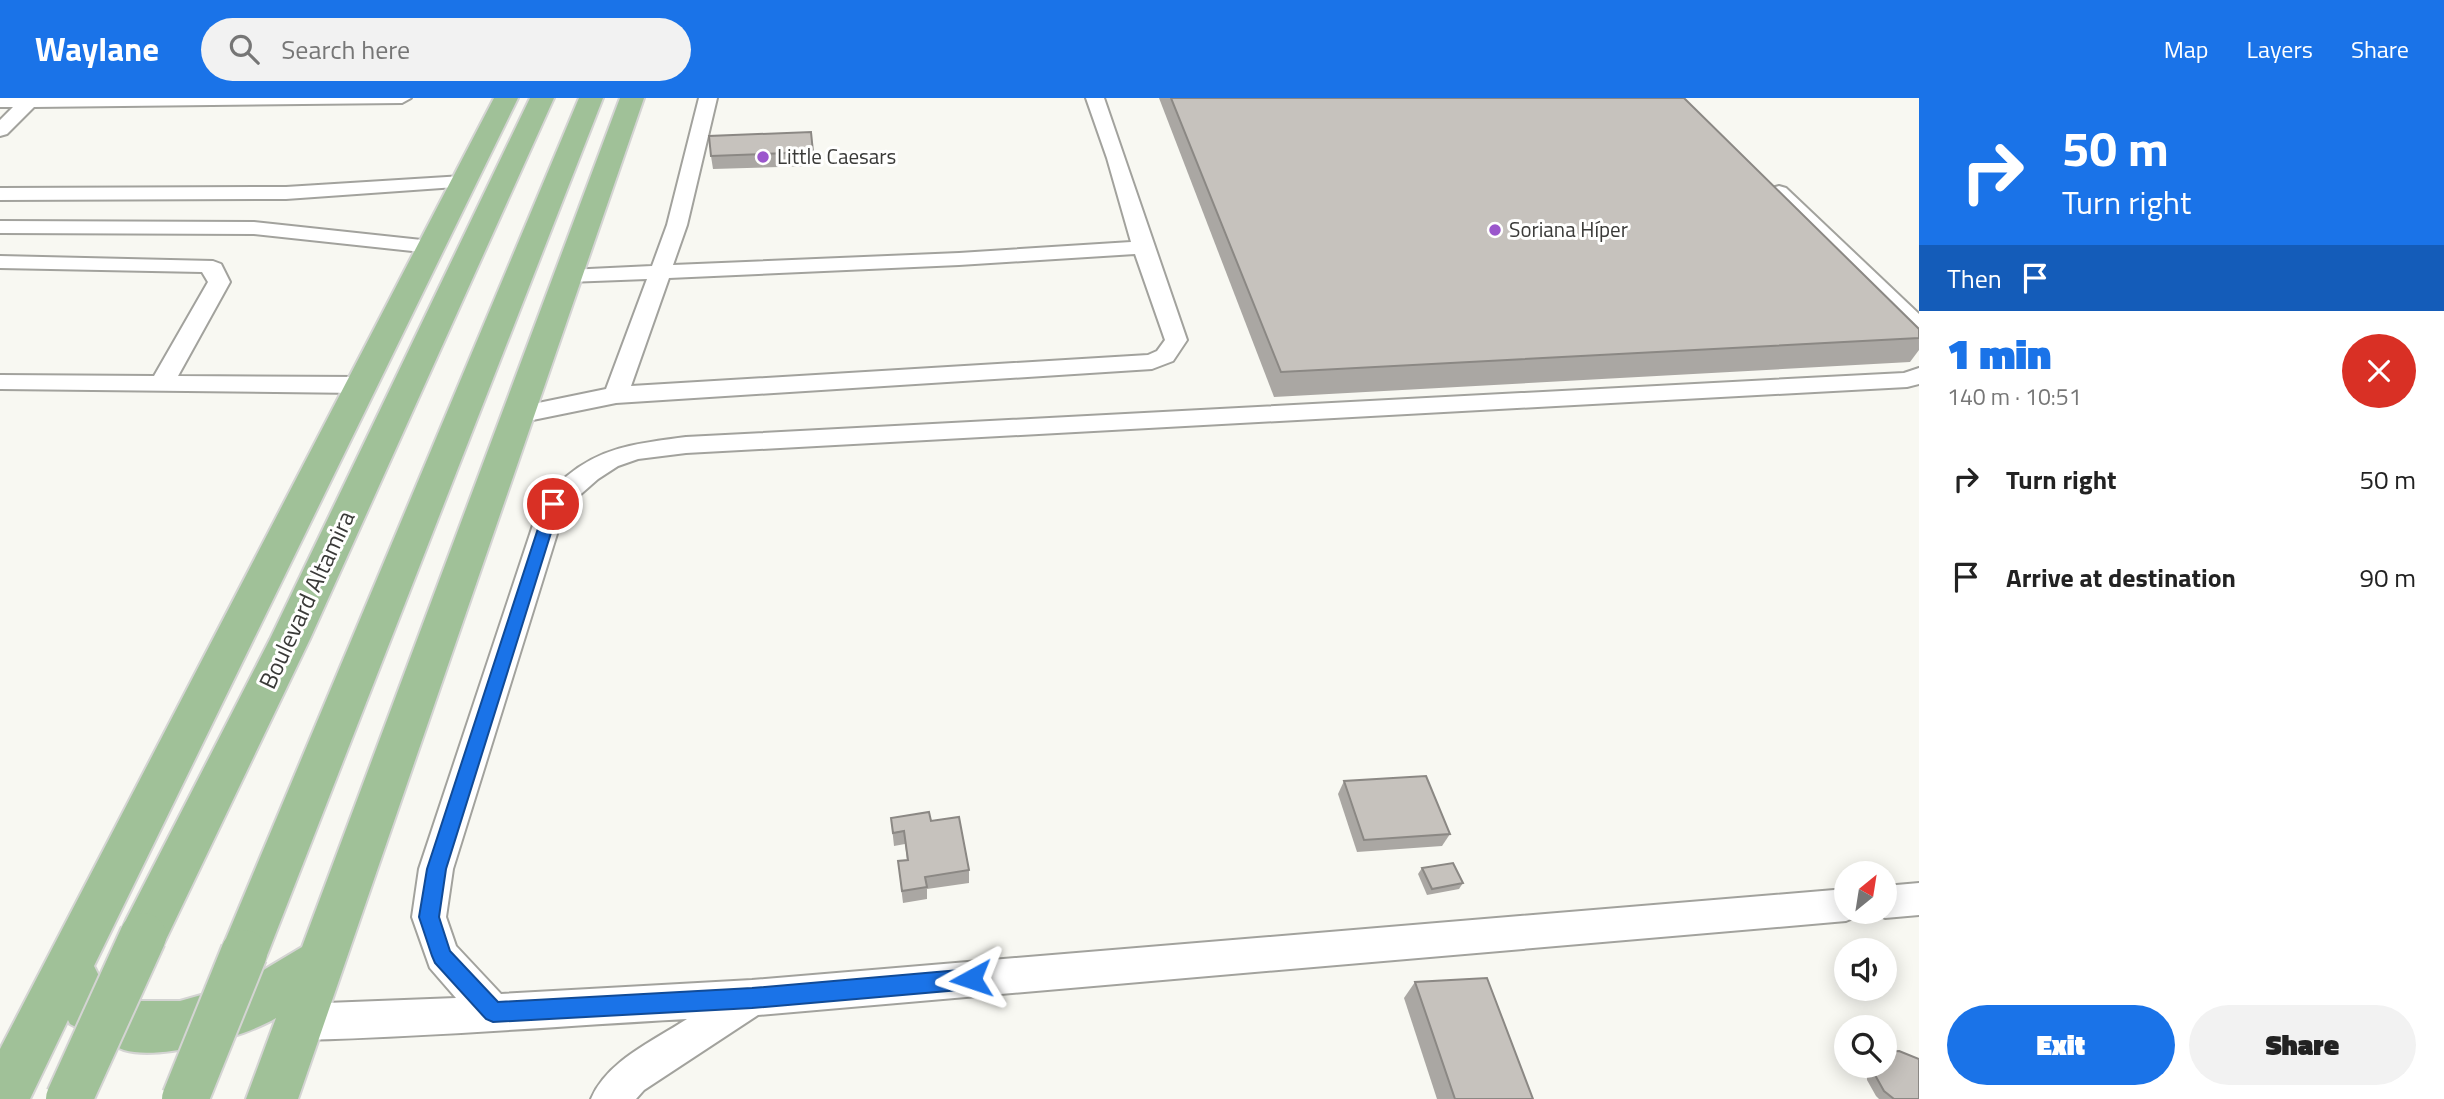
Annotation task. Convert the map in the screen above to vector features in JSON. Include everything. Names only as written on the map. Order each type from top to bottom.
[{"type":"main road","points":[[2,1099],[506,98]]},
{"type":"main road","name":"Boulevard Altamira","points":[[69,1099],[143,936],[290,639],[541,98]]},
{"type":"main road","points":[[185,1099],[592,98]]},
{"type":"main road","points":[[272,1099],[632,98]]},
{"type":"main road","points":[[69,966],[88,1007],[127,1026],[180,1026],[251,1005],[321,963]]},
{"type":"lane","points":[[0,102],[402,98]]},
{"type":"lane","points":[[616,395],[677,225],[708,98]]},
{"type":"lane","points":[[518,415],[616,395],[1152,362],[1165,356],[1176,340],[1095,98]]},
{"type":"lane","points":[[0,130],[31,100]]},
{"type":"lane","points":[[1760,174],[1919,326]]},
{"type":"lane","points":[[0,194],[286,193],[463,182]]},
{"type":"lane","points":[[87,228],[114,193]]},
{"type":"lane","points":[[0,227],[254,228],[430,247]]},
{"type":"lane","points":[[568,276],[959,259],[1143,247]]},
{"type":"lane","points":[[0,262],[205,266],[213,269],[219,282],[162,383]]},
{"type":"lane","points":[[493,1012],[442,956],[429,917],[436,869],[553,504],[575,482],[628,452],[686,445],[1907,380],[1919,375]]},
{"type":"lane","points":[[0,382],[360,385]]},
{"type":"lane","points":[[1897,901],[1919,899]]},
{"type":"lane","points":[[300,1022],[426,1019],[493,1012],[752,998],[1834,906]]},
{"type":"lane","points":[[610,1099],[631,1077],[752,998]]},
{"type":"building","name":"Soriana Híper","points":[[1171,98],[1684,98],[1919,329],[1919,338],[1281,372]]},
{"type":"building","points":[[811,132],[813,152],[711,156],[709,136]]},
{"type":"building","points":[[1426,776],[1450,834],[1364,840],[1344,781]]},
{"type":"building","points":[[929,812],[931,821],[959,817],[969,870],[925,877],[927,887],[902,891],[898,861],[908,860],[904,831],[893,833],[891,818]]},
{"type":"building","points":[[1453,863],[1463,883],[1432,889],[1422,868]]},
{"type":"building","points":[[1487,978],[1533,1099],[1455,1099],[1415,982]]},
{"type":"building","points":[[1897,1051],[1919,1059],[1919,1099],[1894,1099],[1884,1091],[1877,1078],[1897,1078]]},
{"type":"place","name":"Little Caesars","points":[[763,157]]},
{"type":"place","name":"Soriana Híper","points":[[1495,230]]},
{"type":"route","points":[[553,504],[436,869],[429,917],[442,956],[493,1012],[752,998],[971,979]]}]
